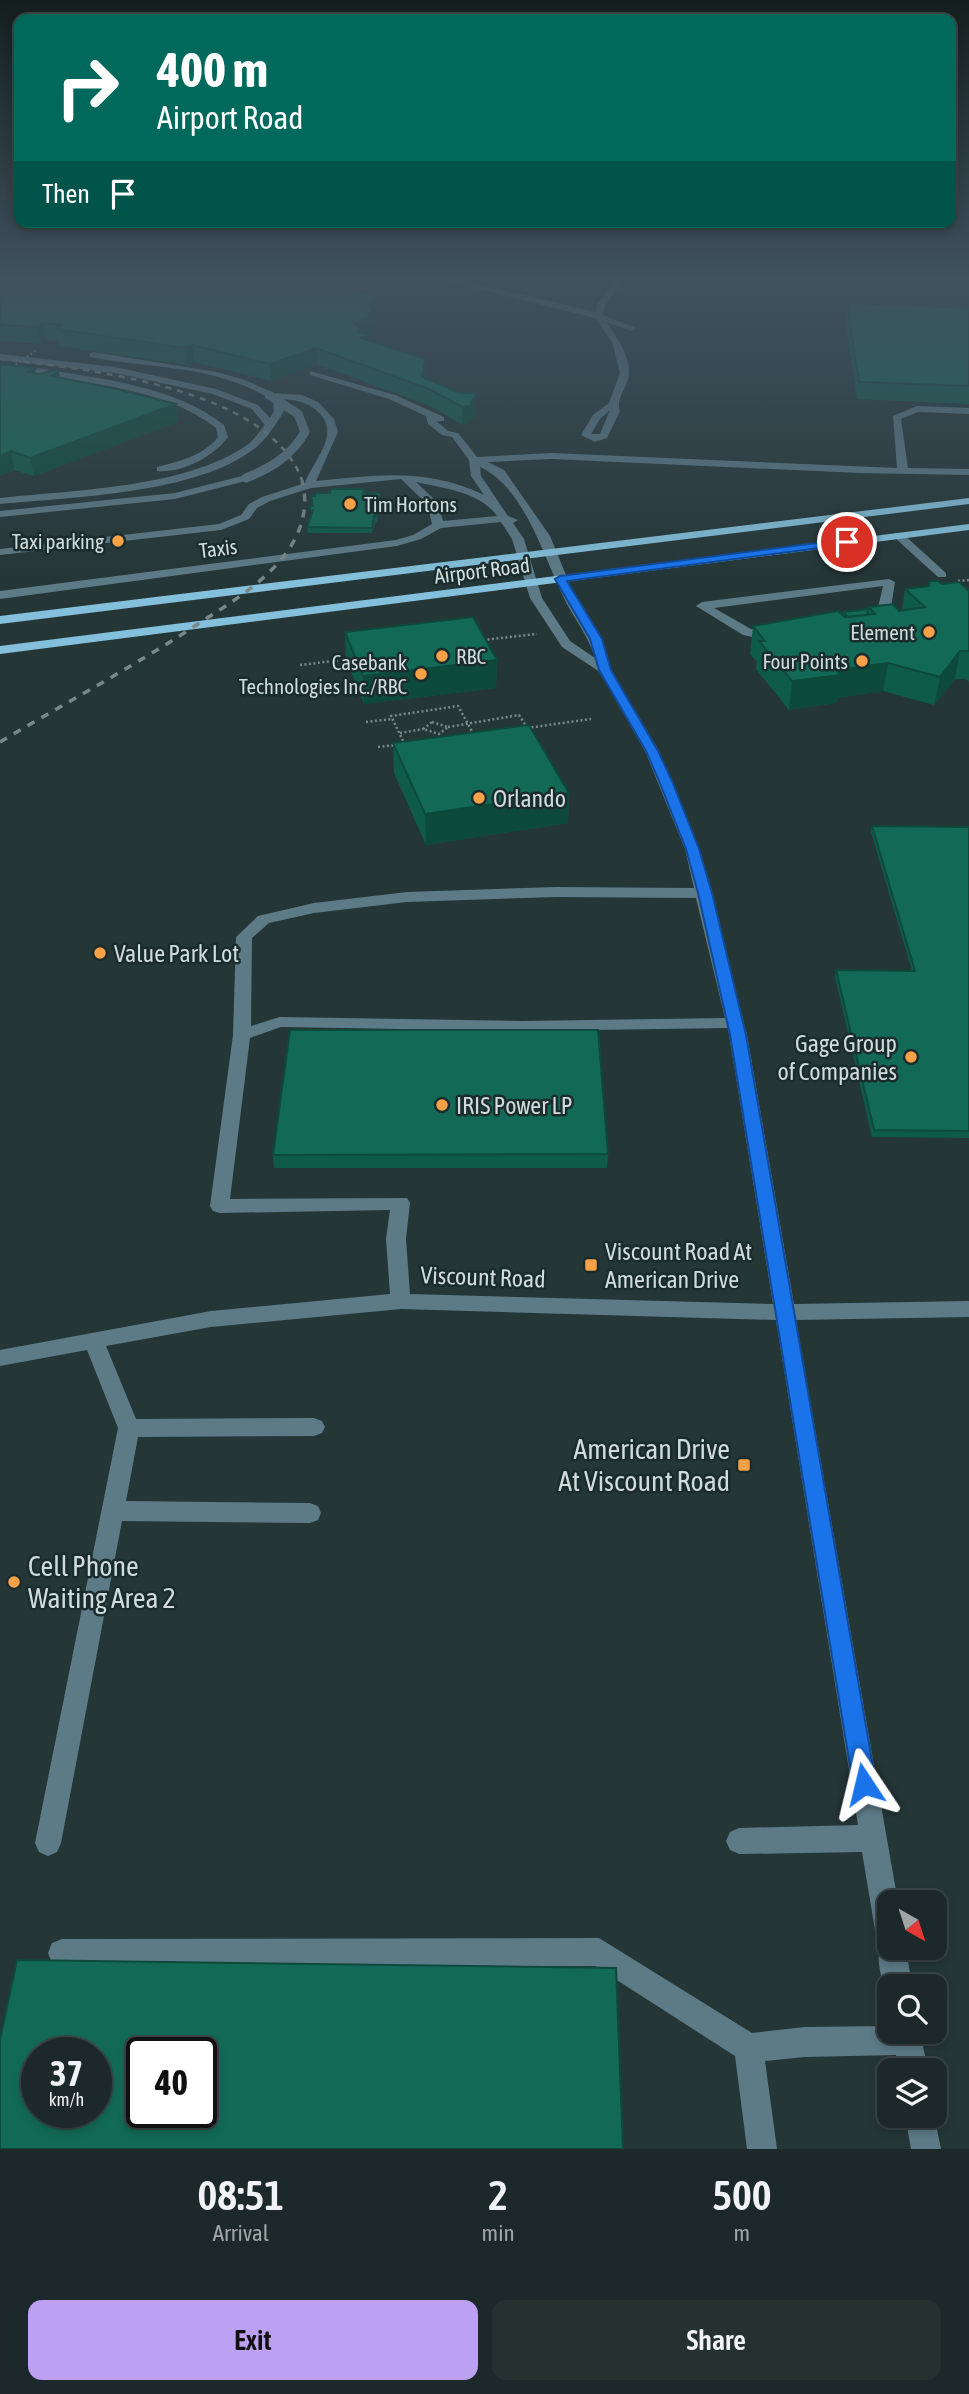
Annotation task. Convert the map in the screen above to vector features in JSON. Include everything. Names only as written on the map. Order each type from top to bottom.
[{"type":"main road","name":"Airport Road","points":[[0,620],[969,500]]},
{"type":"main road","name":"Airport Road","points":[[0,650],[969,527]]},
{"type":"street","points":[[0,491],[123,477],[174,467],[204,456],[213,450],[223,437],[221,427],[199,410],[175,401],[79,379]]},
{"type":"street","points":[[160,379],[242,400],[262,413],[270,425]]},
{"type":"street","points":[[0,514],[175,496],[246,478],[277,465],[299,444],[305,432],[305,424],[290,406],[269,395],[213,379]]},
{"type":"street","points":[[0,501],[187,476],[242,455],[257,445],[279,411],[278,400],[267,390],[233,379]]},
{"type":"street","points":[[334,379],[392,397],[431,416],[431,422],[445,433],[455,435],[474,460],[500,472],[544,536],[560,579],[596,639],[605,670],[652,751],[692,849],[735,1023],[882,1890]]},
{"type":"street","points":[[613,405],[601,410],[586,435],[595,439],[604,436],[615,411],[613,405],[623,379]]},
{"type":"street","points":[[50,384],[113,395]]},
{"type":"street","points":[[274,396],[302,398],[324,411],[331,421],[333,438],[313,473],[310,485]]},
{"type":"street","points":[[903,471],[896,418],[917,409],[969,411]]},
{"type":"street","points":[[594,458],[595,439]]},
{"type":"street","points":[[474,460],[552,456],[969,472]]},
{"type":"street","points":[[474,460],[476,476],[519,539],[536,598],[566,644],[605,670]]},
{"type":"street","points":[[402,475],[432,501],[438,513],[438,525]]},
{"type":"street","points":[[0,552],[221,527],[244,517],[253,506],[266,499],[310,485],[402,475],[463,489],[495,505]]},
{"type":"street","name":"Taxis","points":[[0,594],[364,550],[407,540],[438,525],[504,518],[537,527]]},
{"type":"street","points":[[898,536],[942,575]]},
{"type":"street","points":[[889,582],[884,614],[880,619],[771,634],[747,632],[702,606],[889,582]]},
{"type":"street","points":[[401,1301],[396,1239],[400,1203],[220,1206],[242,1035],[244,937],[264,919],[314,908],[407,897],[556,892],[705,893]]},
{"type":"street","points":[[242,1035],[280,1022],[522,1026],[735,1023]]},
{"type":"street","name":"Viscount Road","points":[[0,1358],[211,1319],[401,1301],[783,1312],[969,1309]]},
{"type":"street","points":[[48,1843],[129,1428],[94,1342]]},
{"type":"street","points":[[129,1428],[314,1427]]},
{"type":"street","points":[[114,1511],[310,1513]]},
{"type":"street","points":[[740,1841],[874,1838]]},
{"type":"street","points":[[62,1953],[599,1952],[749,2048],[877,2038]]},
{"type":"street","points":[[749,2048],[762,2149]]},
{"type":"street","points":[[922,2128],[926,2149]]},
{"type":"path","points":[[473,642],[541,634]]},
{"type":"path","points":[[300,664],[351,659]]},
{"type":"path","points":[[458,706],[479,744],[410,754],[393,719],[391,716],[458,706]]},
{"type":"path","points":[[427,711],[432,722],[447,727]]},
{"type":"path","points":[[439,734],[447,727],[468,722],[519,715],[529,733]]},
{"type":"path","points":[[366,722],[393,719]]},
{"type":"path","points":[[527,727],[591,719]]},
{"type":"path","points":[[423,729],[432,722]]},
{"type":"path","points":[[400,733],[423,729],[439,734]]},
{"type":"path","points":[[439,734],[443,749]]},
{"type":"path","points":[[477,740],[490,738]]},
{"type":"path","points":[[378,747],[405,744]]},
{"type":"building","points":[[0,379],[68,379],[176,404],[30,458],[11,451],[0,456]]},
{"type":"building","points":[[402,379],[427,379],[459,393],[476,393],[470,406],[462,407],[429,389]]},
{"type":"building","points":[[859,379],[969,379],[969,386],[859,382]]},
{"type":"building","points":[[331,489],[364,489],[363,493],[379,493],[374,511],[378,511],[377,516],[374,516],[372,528],[307,527],[313,510],[310,510],[310,506],[313,506],[311,496],[316,493],[330,493]]},
{"type":"building","points":[[930,581],[942,584],[959,582],[969,591],[969,651],[960,651],[940,677],[888,663],[836,670],[840,675],[792,681],[759,641],[765,641],[753,626],[838,611],[845,617],[875,614],[869,607],[893,604],[899,611],[925,607],[905,589],[929,586]]},
{"type":"building","points":[[868,609],[867,615],[848,617],[843,612]]},
{"type":"building","points":[[473,617],[497,660],[363,676],[345,632]]},
{"type":"building","points":[[529,725],[569,793],[425,814],[393,743]]},
{"type":"building","name":"Gage Group of Companies","points":[[872,826],[969,827],[969,1131],[874,1130],[836,970],[915,971]]},
{"type":"building","name":"IRIS Power LP","points":[[290,1030],[598,1030],[608,1154],[273,1155]]},
{"type":"building","points":[[17,1960],[616,1968],[623,2149],[0,2149],[0,2040]]},
{"type":"railway","points":[[134,379],[216,404],[255,425],[285,451],[302,481]]},
{"type":"railway","points":[[0,742],[152,653],[258,582],[278,563],[297,536],[305,500],[302,481]]},
{"type":"place","name":"Tim Hortons","points":[[350,504]]},
{"type":"place","name":"Taxi parking","points":[[118,541]]},
{"type":"place","name":"Element","points":[[929,632]]},
{"type":"place","name":"RBC","points":[[442,656]]},
{"type":"place","name":"Four Points","points":[[862,661]]},
{"type":"place","name":"Casebank Technologies Inc./RBC","points":[[421,674]]},
{"type":"place","name":"Orlando","points":[[479,798]]},
{"type":"place","name":"Value Park Lot","points":[[100,953]]},
{"type":"place","name":"Gage Group of Companies","points":[[911,1057]]},
{"type":"place","name":"IRIS Power LP","points":[[442,1105]]},
{"type":"place","name":"Viscount Road At American Drive","points":[[591,1265]]},
{"type":"place","name":"American Drive At Viscount Road","points":[[744,1465]]},
{"type":"place","name":"Cell Phone Waiting Area 2","points":[[14,1582]]},
{"type":"route","points":[[847,542],[560,579],[596,639],[605,670],[652,751],[666,781],[692,849],[705,893],[738,1035],[864,1784]]}]
